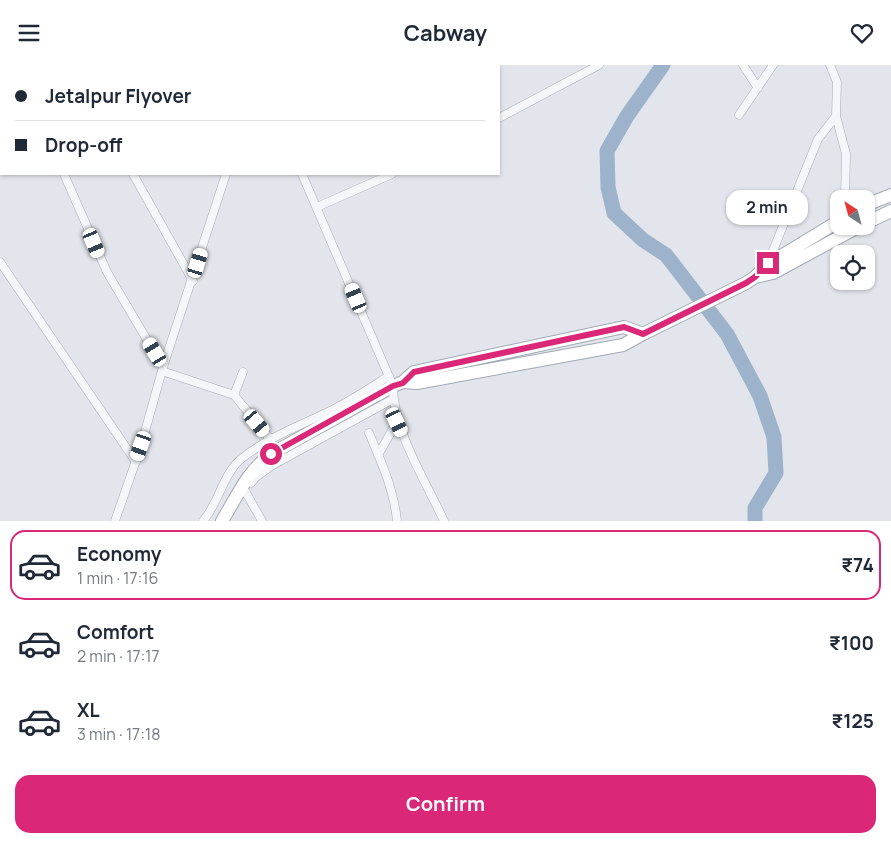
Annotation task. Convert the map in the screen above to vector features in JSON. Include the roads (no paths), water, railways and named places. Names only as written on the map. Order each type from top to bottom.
[{"type":"main road","points":[[875,201],[891,195]]},
{"type":"main road","points":[[875,219],[891,211]]},
{"type":"main road","points":[[751,280],[767,265],[830,226]]},
{"type":"main road","points":[[222,521],[242,484],[262,461],[271,454],[361,404],[395,381],[414,372],[624,327],[649,331],[751,280],[772,273],[843,235]]},
{"type":"street","points":[[500,116],[599,65]]},
{"type":"street","points":[[743,65],[758,88]]},
{"type":"street","points":[[740,115],[773,65]]},
{"type":"street","points":[[830,65],[837,82],[836,115],[846,153],[845,190]]},
{"type":"street","points":[[767,265],[818,139],[836,115]]},
{"type":"street","points":[[64,175],[107,272],[163,369],[234,395],[271,440]]},
{"type":"street","points":[[134,175],[193,281]]},
{"type":"street","points":[[115,521],[136,462],[163,369],[226,175]]},
{"type":"street","points":[[302,175],[395,381],[393,399],[397,422],[444,521]]},
{"type":"street","points":[[317,207],[390,175]]},
{"type":"street","points":[[0,262],[136,462]]},
{"type":"street","points":[[234,395],[243,372]]},
{"type":"street","points":[[203,521],[240,460],[271,440],[395,381]]},
{"type":"street","points":[[229,521],[256,477],[271,466],[393,399]]},
{"type":"street","points":[[378,455],[397,422]]},
{"type":"street","points":[[369,433],[396,509],[397,521]]},
{"type":"street","points":[[246,491],[262,521]]},
{"type":"waterway","points":[[663,65],[627,116],[607,151],[608,187],[614,213],[643,240],[666,255],[727,334],[760,396],[774,437],[776,473],[755,508],[755,521]]}]
